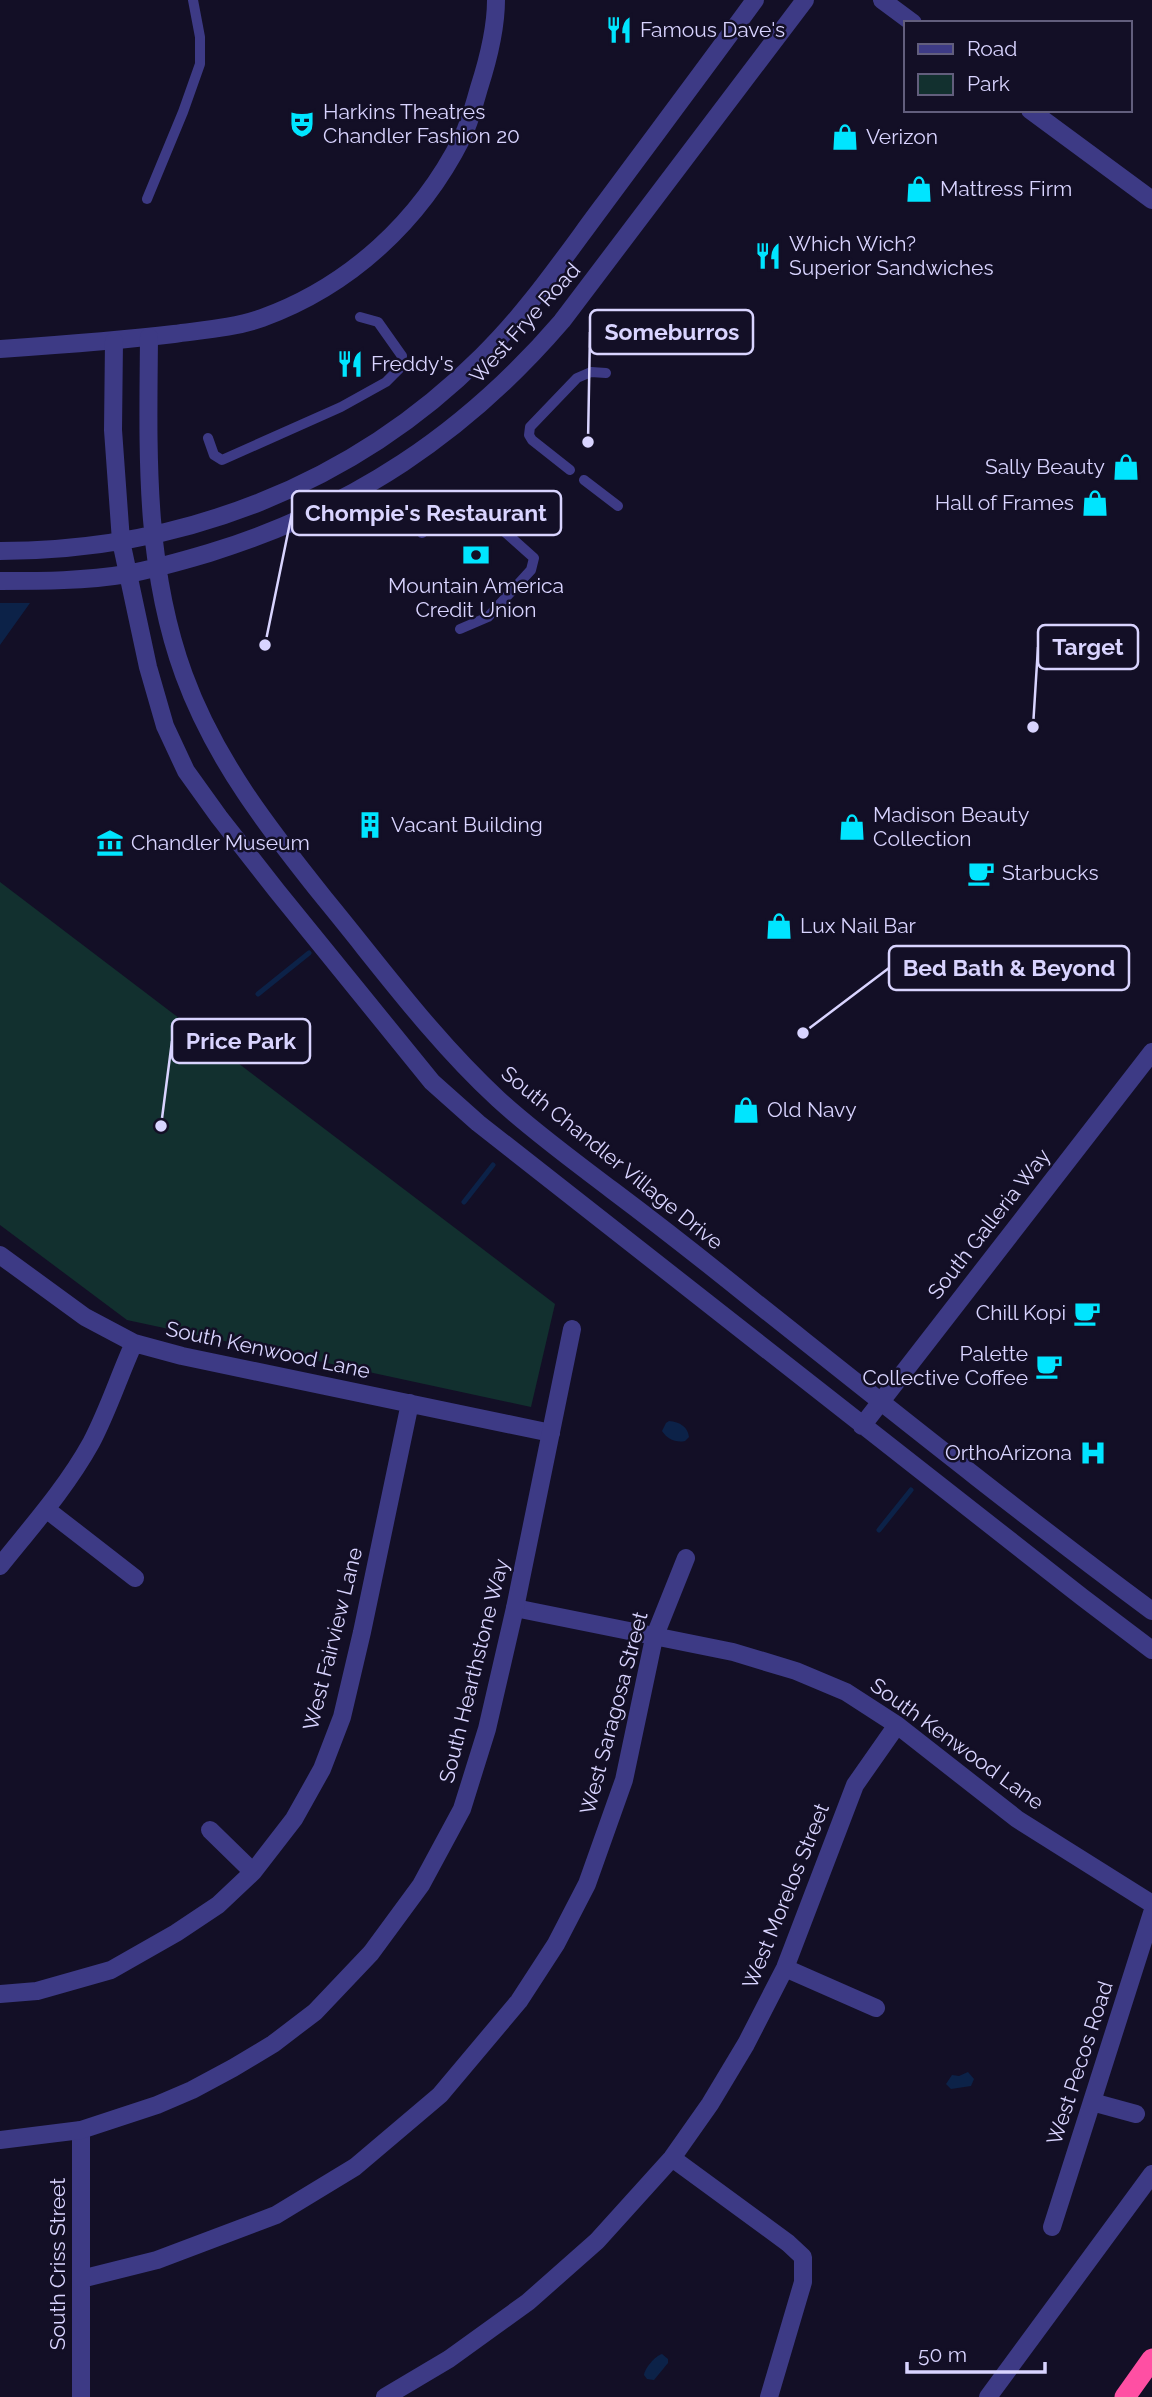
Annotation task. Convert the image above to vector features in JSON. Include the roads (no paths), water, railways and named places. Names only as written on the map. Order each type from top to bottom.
[{"type":"highway","points":[[1125,2397],[1152,2359]]},
{"type":"street","points":[[0,349],[114,341],[216,328],[260,318],[316,294],[352,272],[391,236],[429,194],[463,137],[485,70],[492,40],[496,0]]},
{"type":"street","name":"West Frye Road","points":[[137,538],[232,513],[319,477],[360,454],[401,426],[459,378],[506,331],[546,282],[755,0]]},
{"type":"street","name":"West Frye Road","points":[[143,570],[253,539],[326,508],[415,456],[494,394],[545,342],[589,288],[805,0]]},
{"type":"street","points":[[883,0],[910,21]]},
{"type":"street","points":[[1033,112],[1152,200]]},
{"type":"street","name":"South Chandler Village Drive","points":[[149,337],[149,498],[137,538],[143,570],[185,679],[229,769],[267,826],[411,1006],[500,1101],[881,1402],[1152,1611]]},
{"type":"street","name":"South Chandler Village Drive","points":[[114,341],[113,430],[143,570],[148,667],[165,726],[186,771],[277,891],[432,1082],[478,1123],[862,1426],[1152,1650]]},
{"type":"street","points":[[0,551],[67,549],[137,538]]},
{"type":"street","points":[[0,581],[61,580],[143,570]]},
{"type":"street","name":"South Galleria Way","points":[[862,1426],[1152,1052]]},
{"type":"street","name":"South Kenwood Lane","points":[[0,1255],[85,1317],[134,1343],[182,1356],[551,1433]]},
{"type":"street","name":"South Hearthstone Way","points":[[0,2140],[81,2130],[156,2105],[192,2090],[273,2044],[315,2011],[371,1953],[421,1885],[463,1809],[487,1729],[515,1608],[572,1329]]},
{"type":"street","points":[[0,1566],[71,1475],[91,1442],[134,1343]]},
{"type":"street","name":"West Fairview Lane","points":[[0,1994],[37,1991],[111,1970],[176,1933],[218,1905],[253,1872],[294,1819],[322,1769],[342,1717],[410,1404]]},
{"type":"street","points":[[46,1509],[135,1578]]},
{"type":"street","name":"West Saragosa Street","points":[[81,2279],[157,2260],[276,2215],[355,2167],[440,2095],[519,2001],[556,1944],[587,1884],[624,1780],[654,1638],[686,1558]]},
{"type":"street","name":"South Kenwood Lane","points":[[515,1608],[733,1652],[796,1671],[846,1692],[897,1725],[1017,1819],[1152,1904]]},
{"type":"street","name":"West Morelos Street","points":[[385,2397],[449,2359],[528,2302],[597,2241],[672,2158],[710,2104],[740,2054],[785,1968],[855,1785],[897,1725]]},
{"type":"street","points":[[210,1830],[253,1872]]},
{"type":"street","name":"West Pecos Road","points":[[1052,2227],[1152,1913]]},
{"type":"street","points":[[785,1968],[876,2008]]},
{"type":"street","points":[[1092,2102],[1136,2114]]},
{"type":"street","name":"South Criss Street","points":[[81,2130],[81,2397]]},
{"type":"street","points":[[672,2158],[788,2243],[803,2257],[803,2282],[769,2397]]},
{"type":"street","points":[[988,2397],[1152,2174]]},
{"type":"lane","points":[[147,199],[200,64],[200,37],[193,0]]},
{"type":"lane","points":[[208,439],[214,455],[222,460],[341,407],[386,382],[400,368],[402,356],[378,321],[360,317]]},
{"type":"lane","points":[[570,470],[532,440],[529,435],[530,427],[577,378],[591,372],[606,373]]},
{"type":"lane","points":[[584,480],[618,506]]},
{"type":"lane","points":[[422,533],[453,508],[469,504],[485,514]]},
{"type":"lane","points":[[460,629],[488,617],[531,570],[534,558],[497,524]]},
{"type":"water","points":[[0,603],[30,603],[0,645]]},
{"type":"water","points":[[669,1421],[685,1428],[689,1437],[685,1441],[675,1441],[664,1434],[662,1431]]},
{"type":"water","points":[[968,2072],[974,2079],[971,2086],[951,2089],[946,2084],[952,2075],[959,2076]]},
{"type":"water","points":[[662,2354],[668,2359],[668,2363],[654,2380],[647,2379],[644,2375],[646,2369]]},
{"type":"waterway","points":[[258,994],[309,953]]},
{"type":"waterway","points":[[464,1202],[493,1165]]},
{"type":"waterway","points":[[879,1530],[911,1490]]},
{"type":"place","name":"Famous Dave's","points":[[619,30]]},
{"type":"place","name":"Harkins Theatres Chandler Fashion 20","points":[[302,124]]},
{"type":"place","name":"Verizon","points":[[845,137]]},
{"type":"place","name":"Mattress Firm","points":[[919,189]]},
{"type":"place","name":"Which Wich? Superior Sandwiches","points":[[768,256]]},
{"type":"place","name":"Freddy's","points":[[350,364]]},
{"type":"place","name":"Someburros","points":[[588,442]]},
{"type":"place","name":"Sally Beauty","points":[[1126,467]]},
{"type":"place","name":"Hall of Frames","points":[[1095,503]]},
{"type":"place","name":"Mountain America Credit Union","points":[[476,555]]},
{"type":"place","name":"Chompie's Restaurant","points":[[265,645]]},
{"type":"place","name":"Target","points":[[1033,727]]},
{"type":"place","name":"Vacant Building","points":[[370,825]]},
{"type":"place","name":"Madison Beauty Collection","points":[[852,827]]},
{"type":"place","name":"Chandler Museum","points":[[110,843]]},
{"type":"place","name":"Starbucks","points":[[981,873]]},
{"type":"place","name":"Lux Nail Bar","points":[[779,926]]},
{"type":"place","name":"Bed Bath & Beyond","points":[[803,1033]]},
{"type":"place","name":"Old Navy","points":[[746,1110]]},
{"type":"place","name":"Price Park","points":[[161,1126]]},
{"type":"place","name":"Chill Kopi","points":[[1087,1313]]},
{"type":"place","name":"Palette Collective Coffee","points":[[1049,1366]]},
{"type":"place","name":"OrthoArizona","points":[[1093,1453]]}]
